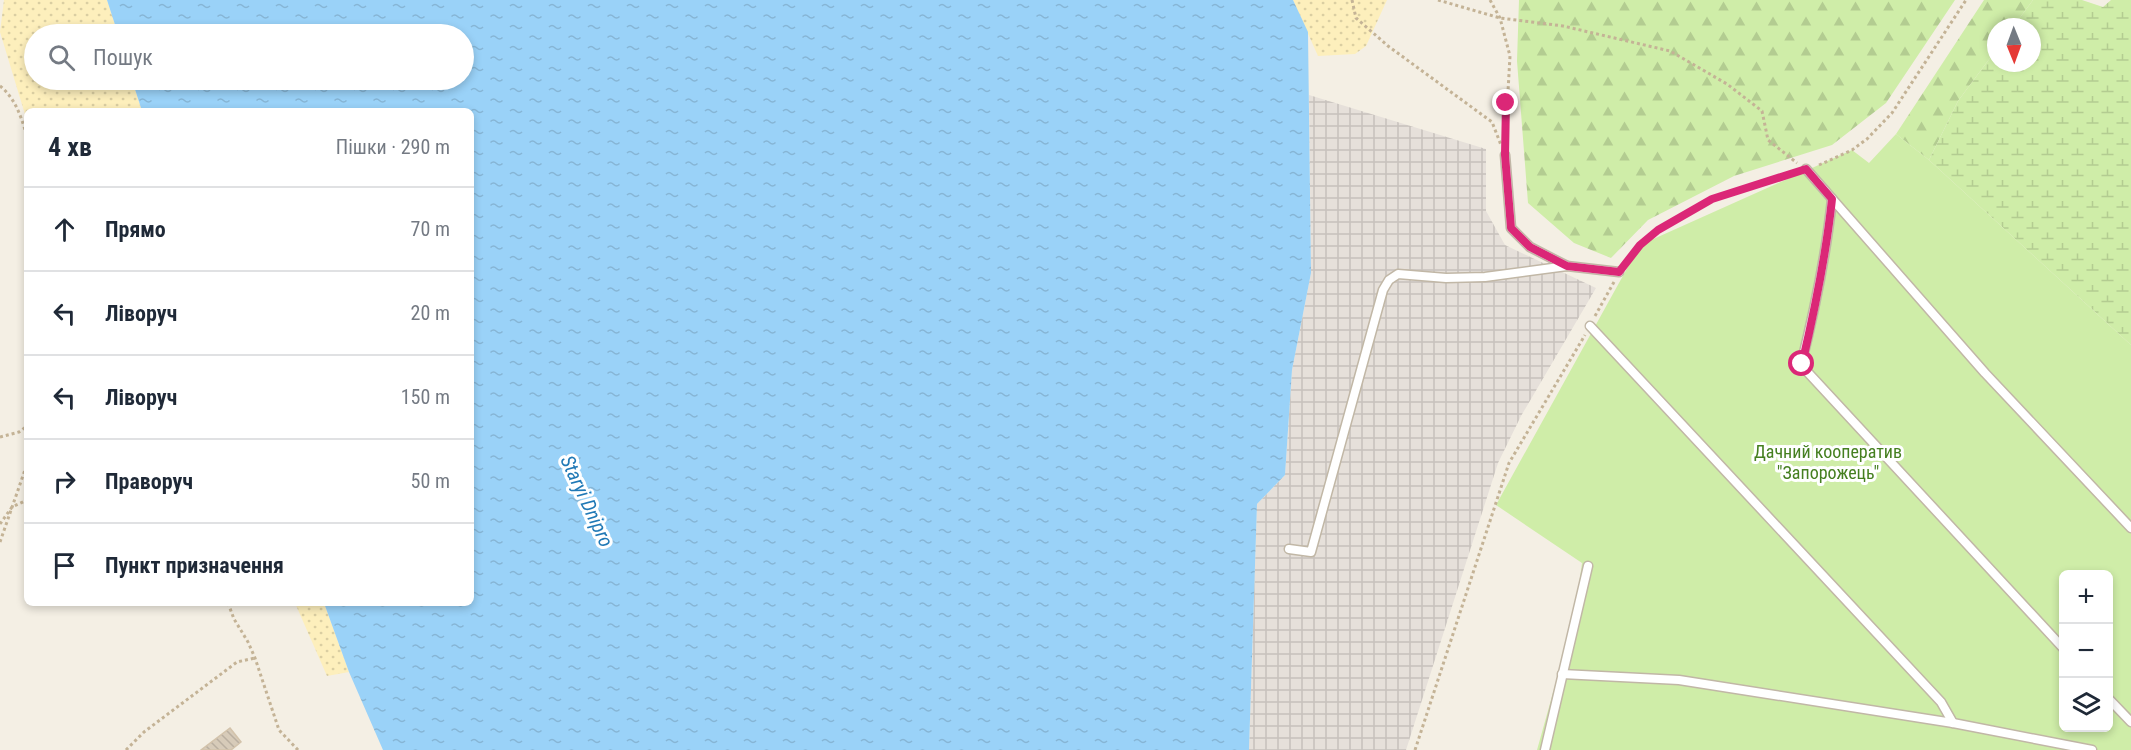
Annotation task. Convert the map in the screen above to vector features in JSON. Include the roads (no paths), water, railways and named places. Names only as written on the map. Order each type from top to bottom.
[{"type":"lane","points":[[1505,155],[1511,228],[1530,247],[1567,266]]},
{"type":"lane","points":[[1806,169],[1985,373],[2131,528]]},
{"type":"lane","points":[[1832,199],[1819,292],[1802,364],[2059,644]]},
{"type":"lane","points":[[1289,549],[1311,552],[1383,290],[1389,280],[1398,274],[1446,278],[1485,276],[1567,266],[1619,272]]},
{"type":"lane","points":[[1590,326],[1941,702],[1953,723]]},
{"type":"lane","points":[[1545,750],[1588,566]]},
{"type":"lane","points":[[1562,674],[1679,680],[1953,723],[2092,750]]},
{"type":"lane","points":[[2113,702],[2131,722]]},
{"type":"water","name":"Staryi Dnipro","points":[[107,0],[1293,0],[1308,32],[1311,273],[1292,370],[1285,475],[1257,504],[1249,750],[383,750],[349,672],[325,606],[474,606],[474,108],[141,108],[135,90],[474,90],[474,24],[115,24]]},
{"type":"park label","name":"Дачний кооператив \"Запорожець\"","points":[[1828,462]]}]
